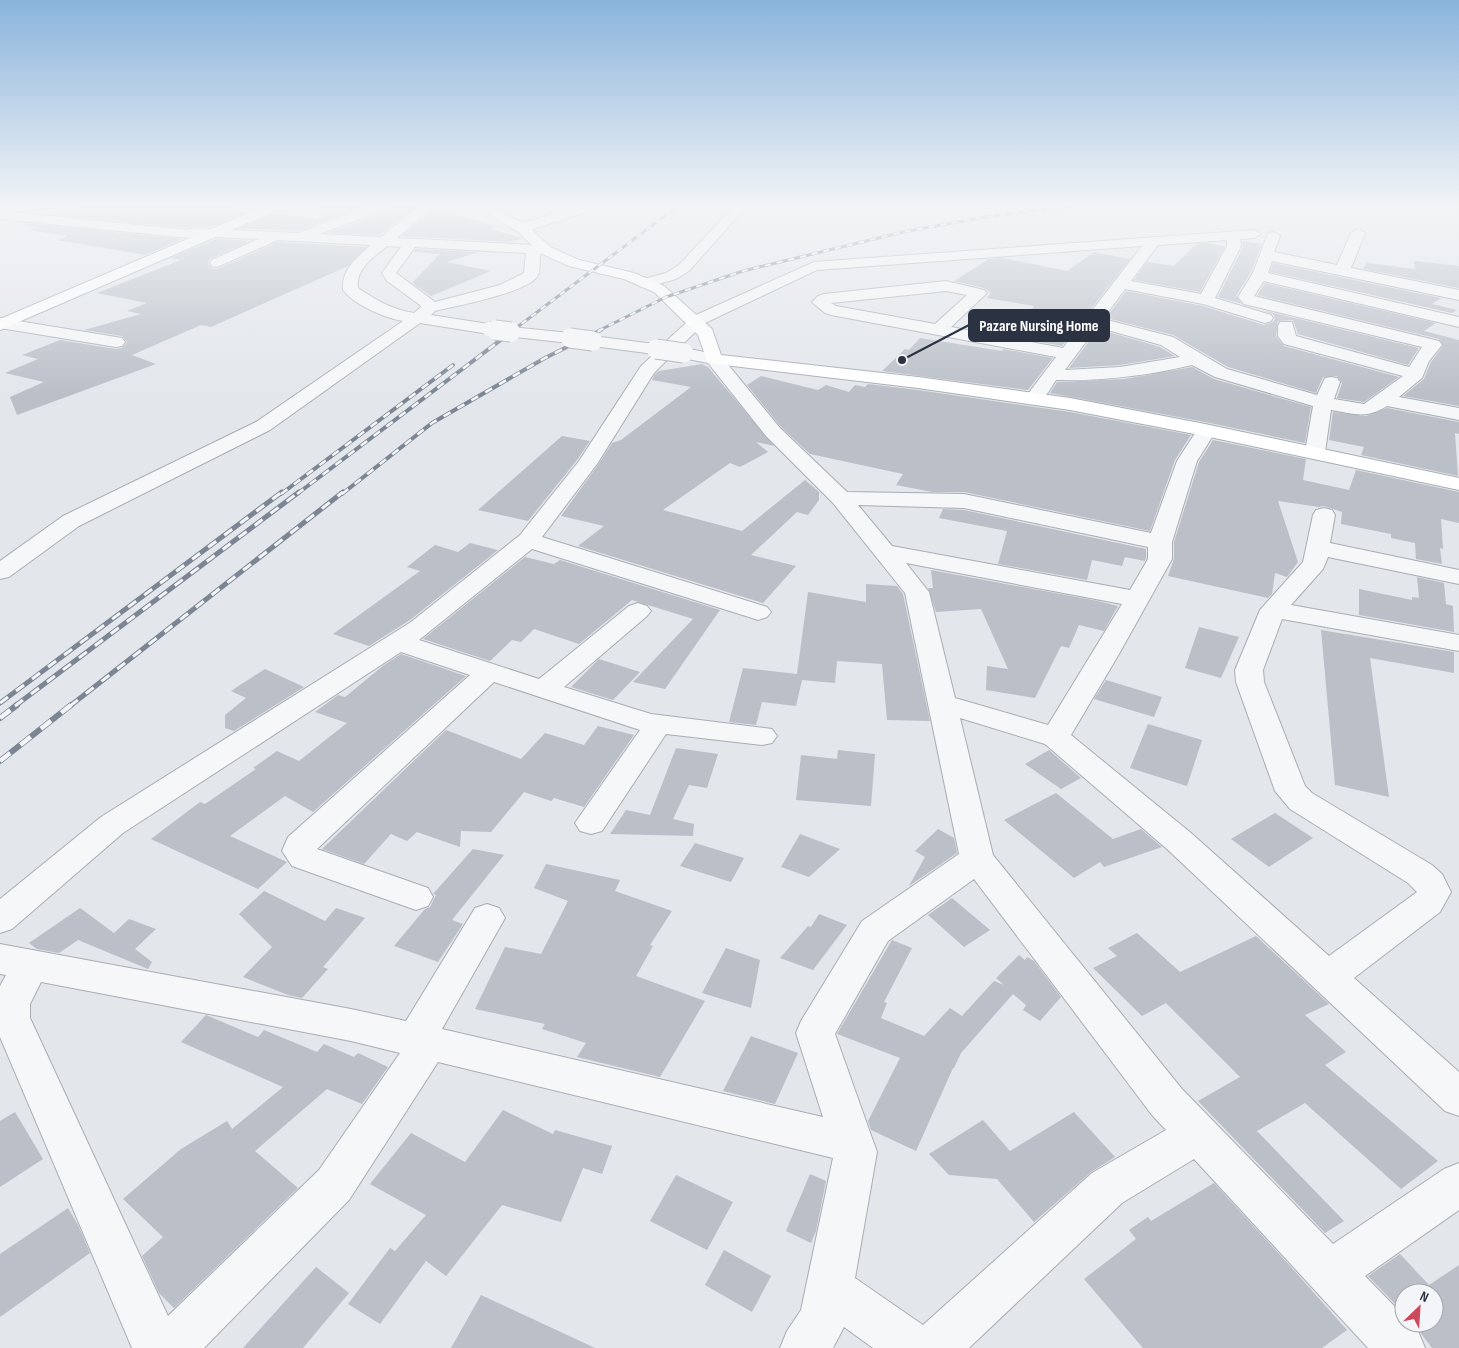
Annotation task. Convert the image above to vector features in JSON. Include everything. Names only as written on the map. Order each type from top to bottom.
[{"type":"main road","points":[[1,321],[113,269]]},
{"type":"main road","points":[[1,321],[127,269]]},
{"type":"main road","points":[[599,269],[629,276],[659,289],[706,333],[699,356],[942,385],[1120,413],[1315,452],[1459,484]]},
{"type":"street","points":[[356,269],[350,278],[351,290],[371,304],[420,316],[489,329],[699,356],[841,498],[917,592],[976,859],[1167,1102],[1401,1348]]},
{"type":"street","points":[[391,269],[389,273],[392,278],[428,303],[420,316]]},
{"type":"street","points":[[0,572],[71,521],[264,426],[420,316],[518,284],[531,274],[533,269]]},
{"type":"street","points":[[645,283],[671,276],[683,269]]},
{"type":"street","points":[[0,920],[112,825],[420,628],[528,540],[588,464],[647,370],[694,322],[808,269]]},
{"type":"street","points":[[1033,399],[1132,269]]},
{"type":"street","points":[[1206,300],[1222,269]]},
{"type":"street","points":[[1260,271],[1342,271],[1459,295]]},
{"type":"street","points":[[1260,271],[1459,308]]},
{"type":"street","points":[[1260,271],[1459,322]]},
{"type":"street","points":[[1260,271],[1444,332]]},
{"type":"street","points":[[1093,321],[1167,341],[1221,373],[1323,403],[1365,410],[1384,400],[1419,367],[1433,345],[1250,301],[1246,296],[1260,271]]},
{"type":"street","points":[[1121,284],[1206,300],[1283,323],[1286,326],[1286,336],[1290,340],[1419,367]]},
{"type":"street","points":[[938,330],[979,293],[943,286],[824,299],[821,301],[831,310],[938,330],[1068,354]]},
{"type":"street","points":[[1,321],[116,342]]},
{"type":"street","points":[[1052,375],[1093,376],[1160,367],[1189,360],[1188,354]]},
{"type":"street","points":[[1315,452],[1323,403],[1331,382]]},
{"type":"street","points":[[1384,400],[1459,414]]},
{"type":"street","points":[[1055,738],[1160,559],[1160,542],[1187,462],[1206,431]]},
{"type":"street","points":[[841,498],[964,501],[1160,542]]},
{"type":"street","points":[[1324,515],[1314,566],[1273,610],[1248,676],[1291,791],[1301,801],[1420,874],[1430,883],[1434,892],[1428,902],[1328,977]]},
{"type":"street","points":[[528,540],[758,612]]},
{"type":"street","points":[[1318,548],[1459,577]]},
{"type":"street","points":[[885,552],[1137,599]]},
{"type":"street","points":[[1273,610],[1459,643]]},
{"type":"street","points":[[543,690],[638,611]]},
{"type":"street","points":[[397,642],[658,725],[762,736]]},
{"type":"street","points":[[416,897],[304,856],[299,851],[300,845],[489,672]]},
{"type":"street","points":[[942,703],[1055,738],[1179,841],[1459,1098]]},
{"type":"street","points":[[591,823],[658,725]]},
{"type":"street","points":[[804,1348],[823,1320],[856,1152],[815,1033],[875,931],[976,859]]},
{"type":"street","points":[[170,1348],[334,1185],[421,1042],[486,918]]},
{"type":"street","points":[[157,1348],[11,1018],[9,1011],[16,962],[350,1025],[853,1143]]},
{"type":"street","points":[[934,1348],[1107,1188],[1198,1134]]},
{"type":"street","points":[[1330,1273],[1459,1184]]},
{"type":"street","points":[[829,1288],[914,1348]]},
{"type":"building","points":[[158,269],[341,269],[211,327],[201,325],[132,355],[156,364],[17,415],[10,397],[44,382],[5,373],[38,359],[22,355],[60,340],[116,349],[122,348],[127,342],[122,336],[84,330],[141,314],[127,311],[147,303],[97,293]]},
{"type":"building","points":[[426,269],[481,269],[491,271],[431,296],[412,283]]},
{"type":"building","points":[[973,269],[1057,269],[1067,271],[1070,269],[1122,269],[1062,346],[1012,337],[1034,306],[987,298],[991,293],[984,288],[954,281]]},
{"type":"building","points":[[1142,269],[1213,269],[1200,292],[1134,280]]},
{"type":"building","points":[[1232,269],[1252,269],[1236,296],[1242,304],[1218,297]]},
{"type":"building","points":[[1271,269],[1301,269],[1441,298],[1432,304],[1457,310],[1452,313],[1270,272]]},
{"type":"building","points":[[1363,269],[1414,269],[1459,269],[1459,288]]},
{"type":"building","points":[[1265,283],[1436,323],[1424,331],[1459,340],[1459,406],[1403,396],[1424,379],[1431,362],[1443,346],[1439,339],[1257,295]]},
{"type":"building","points":[[1126,291],[1203,306],[1264,325],[1273,322],[1275,319],[1273,314],[1262,310],[1419,348],[1408,365],[1298,334],[1293,320],[1278,321],[1276,336],[1284,346],[1399,377],[1364,402],[1337,398],[1342,383],[1337,376],[1323,377],[1316,393],[1228,367],[1173,335],[1106,318]]},
{"type":"building","points":[[1098,329],[1160,347],[1175,356],[1120,365],[1069,368]]},
{"type":"building","points":[[920,338],[1053,358],[1028,390],[882,371],[905,349],[909,350]]},
{"type":"building","points":[[702,364],[708,367],[774,446],[756,442],[768,452],[740,467],[730,463],[663,510],[742,531],[805,480],[819,492],[819,500],[808,515],[797,512],[751,555],[796,566],[763,603],[578,546],[604,526],[561,516],[612,443],[621,440],[691,387],[652,380],[655,374],[659,371]]},
{"type":"building","points":[[1192,367],[1214,379],[1311,407],[1305,443],[1050,393],[1057,382],[1125,379]]},
{"type":"building","points":[[761,376],[818,390],[826,385],[849,392],[855,385],[865,387],[868,384],[918,390],[1070,412],[1191,435],[1175,460],[1150,531],[964,492],[932,492],[896,485],[903,474],[810,454],[781,427],[747,385]]},
{"type":"building","points":[[1387,408],[1459,422],[1459,434],[1455,433],[1458,476],[1361,455],[1364,447],[1329,440],[1333,412],[1366,416]]},
{"type":"building","points":[[562,436],[590,441],[528,521],[478,510]]},
{"type":"building","points":[[1213,440],[1306,459],[1303,480],[1349,490],[1356,470],[1459,492],[1459,523],[1441,519],[1443,549],[1440,548],[1442,564],[1416,559],[1415,543],[1391,538],[1391,534],[1341,524],[1342,512],[1324,506],[1319,507],[1278,501],[1298,562],[1287,577],[1275,573],[1272,594],[1268,598],[1168,576],[1174,559],[1174,542],[1199,462]]},
{"type":"building","points":[[943,509],[964,510],[1146,549],[1146,558],[1145,561],[1125,557],[1122,566],[1092,560],[1087,580],[998,564],[1007,531],[939,518]]},
{"type":"building","points":[[470,543],[498,550],[410,620],[369,646],[333,634],[420,571],[407,567],[435,545],[458,552]]},
{"type":"building","points":[[525,557],[554,564],[560,560],[720,610],[665,689],[633,682],[693,619],[632,600],[579,644],[534,629],[521,642],[512,640],[490,661],[423,639]]},
{"type":"building","points":[[931,570],[1118,606],[1104,631],[1079,625],[1069,648],[1061,646],[1035,698],[986,690],[987,666],[1008,669],[981,609],[936,612],[928,588],[933,588]]},
{"type":"building","points":[[1417,577],[1444,583],[1446,604],[1453,606],[1454,632],[1359,615],[1359,589],[1412,600],[1412,597],[1419,598]]},
{"type":"building","points":[[866,584],[897,586],[903,594],[930,721],[887,720],[882,664],[837,661],[835,683],[802,680],[796,706],[762,702],[756,725],[729,722],[743,668],[797,674],[808,592],[866,602]]},
{"type":"building","points":[[1199,627],[1239,637],[1221,678],[1185,668]]},
{"type":"building","points":[[1321,630],[1454,652],[1454,673],[1370,658],[1389,797],[1335,785]]},
{"type":"building","points":[[401,654],[466,676],[313,812],[285,796],[230,836],[287,862],[258,889],[151,839],[200,802],[205,804],[256,769],[253,768],[277,751],[299,761],[347,723],[315,712],[338,695],[345,697],[384,665]]},
{"type":"building","points":[[599,659],[640,672],[613,700],[571,687]]},
{"type":"building","points":[[265,669],[304,687],[234,731],[225,728],[225,715],[246,698],[231,691]]},
{"type":"building","points":[[1106,680],[1162,697],[1154,717],[1094,699]]},
{"type":"building","points":[[1148,724],[1202,740],[1187,786],[1130,768]]},
{"type":"building","points":[[598,726],[634,735],[584,807],[554,798],[551,801],[524,792],[491,832],[461,831],[460,847],[417,832],[407,841],[391,834],[364,864],[322,849],[446,730],[521,759],[545,733],[584,745]]},
{"type":"building","points":[[676,748],[718,754],[707,788],[689,785],[673,819],[694,824],[693,836],[610,834],[626,810],[650,815]]},
{"type":"building","points":[[838,750],[875,754],[871,806],[796,800],[801,755],[837,759]]},
{"type":"building","points":[[1049,750],[1081,778],[1061,789],[1025,764]]},
{"type":"building","points":[[1056,793],[1113,839],[1141,829],[1162,847],[1104,867],[1100,862],[1074,878],[1004,820]]},
{"type":"building","points":[[1275,813],[1313,838],[1269,867],[1231,839]]},
{"type":"building","points":[[938,829],[954,838],[957,853],[909,886],[925,857],[915,851]]},
{"type":"building","points":[[800,834],[840,849],[809,877],[781,867]]},
{"type":"building","points":[[695,843],[744,858],[731,882],[680,866]]},
{"type":"building","points":[[473,849],[504,855],[452,920],[463,924],[438,962],[394,946],[425,909],[430,907],[436,895],[433,894]]},
{"type":"building","points":[[546,864],[620,880],[615,891],[672,911],[650,945],[653,946],[636,976],[705,1001],[660,1077],[577,1057],[586,1043],[542,1029],[545,1024],[475,1009],[505,947],[541,954],[568,901],[534,888]]},
{"type":"building","points":[[264,891],[325,921],[336,908],[365,918],[323,967],[328,969],[302,998],[288,995],[243,977],[272,947],[239,914]]},
{"type":"building","points":[[952,898],[990,930],[964,947],[928,915]]},
{"type":"building","points":[[80,908],[114,933],[129,919],[156,929],[135,949],[152,962],[148,969],[78,940],[59,953],[37,949],[29,943]]},
{"type":"building","points":[[819,914],[847,925],[813,970],[780,958],[808,926],[811,927]]},
{"type":"building","points":[[1137,933],[1180,972],[1256,936],[1329,1004],[1305,1015],[1346,1052],[1325,1065],[1438,1161],[1401,1189],[1305,1103],[1257,1131],[1344,1221],[1325,1233],[1198,1101],[1240,1077],[1166,1003],[1142,1016],[1093,968],[1117,956],[1108,948]]},
{"type":"building","points":[[892,940],[912,948],[884,1002],[887,1003],[881,1018],[924,1036],[950,1008],[962,1016],[994,981],[1004,985],[996,978],[1019,955],[1025,960],[1027,957],[1034,961],[1061,997],[1040,1021],[1023,1010],[1026,1005],[1013,994],[961,1053],[916,1151],[871,1130],[868,1121],[900,1058],[837,1034]]},
{"type":"building","points":[[726,948],[760,960],[751,1008],[702,993]]},
{"type":"building","points":[[206,1015],[258,1037],[264,1030],[317,1052],[324,1044],[354,1057],[358,1053],[388,1067],[362,1104],[327,1089],[255,1151],[298,1188],[174,1308],[159,1293],[142,1256],[163,1237],[123,1199],[181,1149],[227,1121],[232,1129],[283,1087],[181,1042]]},
{"type":"building","points":[[751,1036],[798,1053],[775,1104],[723,1091]]},
{"type":"building","points":[[503,1110],[553,1134],[555,1130],[612,1146],[602,1174],[583,1168],[561,1222],[502,1205],[446,1276],[426,1261],[380,1324],[348,1304],[390,1248],[395,1251],[426,1215],[370,1184],[411,1133],[465,1162]]},
{"type":"building","points":[[15,1112],[43,1159],[0,1187],[0,1121]]},
{"type":"building","points":[[1074,1112],[1115,1157],[1091,1172],[1034,1222],[997,1179],[949,1175],[929,1154],[983,1120],[1010,1151]]},
{"type":"building","points":[[810,1174],[826,1181],[816,1231],[811,1243],[786,1231]]},
{"type":"building","points":[[676,1175],[733,1202],[707,1250],[650,1221]]},
{"type":"building","points":[[1214,1183],[1347,1330],[1322,1348],[1143,1348],[1084,1279],[1136,1239],[1129,1230],[1148,1217],[1151,1221]]},
{"type":"building","points":[[68,1208],[78,1225],[90,1253],[0,1317],[0,1254]]},
{"type":"building","points":[[724,1250],[771,1276],[752,1312],[705,1285]]},
{"type":"building","points":[[1400,1254],[1427,1283],[1394,1283],[1394,1303],[1368,1276]]},
{"type":"building","points":[[1459,1265],[1459,1348],[1432,1348],[1421,1333],[1444,1333],[1444,1283],[1432,1283]]},
{"type":"building","points":[[316,1267],[349,1293],[303,1348],[243,1348]]},
{"type":"building","points":[[481,1295],[595,1348],[451,1348]]},
{"type":"railway","points":[[512,331],[594,269]]},
{"type":"railway","points":[[598,331],[666,297],[752,269]]},
{"type":"railway","points":[[297,494],[514,330]]},
{"type":"railway","points":[[342,494],[432,423],[545,358],[601,330]]},
{"type":"railway","points":[[281,494],[453,365]]},
{"type":"railway","points":[[0,703],[282,492]]},
{"type":"railway","points":[[15,706],[299,492]]},
{"type":"railway","points":[[70,706],[343,492]]},
{"type":"railway","points":[[0,718],[17,705]]},
{"type":"railway","points":[[0,761],[71,705]]},
{"type":"place","name":"Pazare Nursing Home","points":[[902,360]]}]
